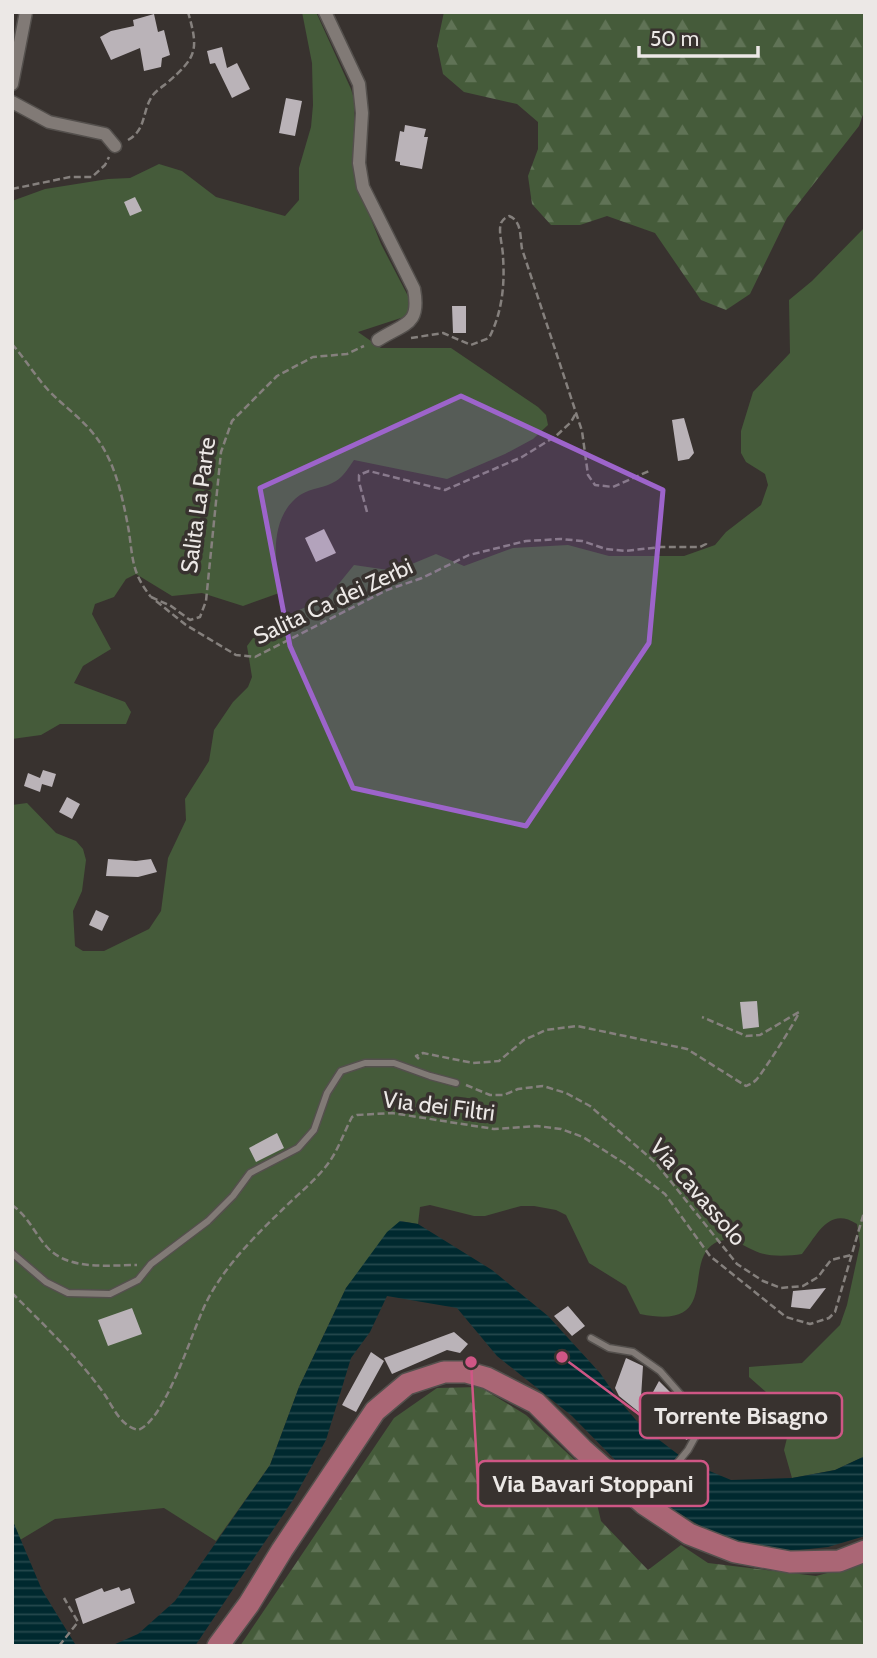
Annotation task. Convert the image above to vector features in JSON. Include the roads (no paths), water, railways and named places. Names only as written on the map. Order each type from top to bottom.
[{"type":"main road","points":[[218,1646],[249,1604],[375,1410],[407,1384],[444,1372],[466,1372],[487,1378],[537,1403],[582,1449],[689,1534],[735,1552],[790,1562],[839,1561],[865,1551]]},
{"type":"street","points":[[12,85],[26,12]]},
{"type":"street","points":[[325,12],[359,84],[362,113],[359,163],[363,187],[414,289],[415,316],[409,323],[378,340]]},
{"type":"street","points":[[12,102],[50,122],[104,134],[115,146]]},
{"type":"lane","points":[[12,1253],[46,1282],[68,1293],[110,1294],[138,1280],[151,1265],[208,1221],[250,1174],[298,1149],[314,1130],[327,1093],[341,1071],[365,1063],[394,1063],[456,1083]]},
{"type":"lane","points":[[591,1338],[609,1348],[633,1352],[660,1371],[702,1417],[703,1425],[688,1450],[647,1499]]},
{"type":"water","points":[[400,1221],[418,1224],[492,1270],[548,1316],[600,1373],[641,1426],[688,1462],[731,1480],[792,1478],[835,1470],[865,1456],[865,1536],[828,1547],[790,1551],[747,1544],[707,1530],[667,1506],[625,1470],[572,1416],[497,1356],[457,1308],[387,1296],[370,1332],[351,1358],[326,1440],[293,1500],[195,1646],[12,1646],[12,1519],[42,1590],[75,1644],[113,1645],[138,1634],[175,1601],[270,1465],[299,1387],[346,1288],[387,1232]]},
{"type":"place","name":"Torrente Bisagno","points":[[562,1357]]},
{"type":"place","name":"Via Bavari Stoppani","points":[[471,1362]]}]
